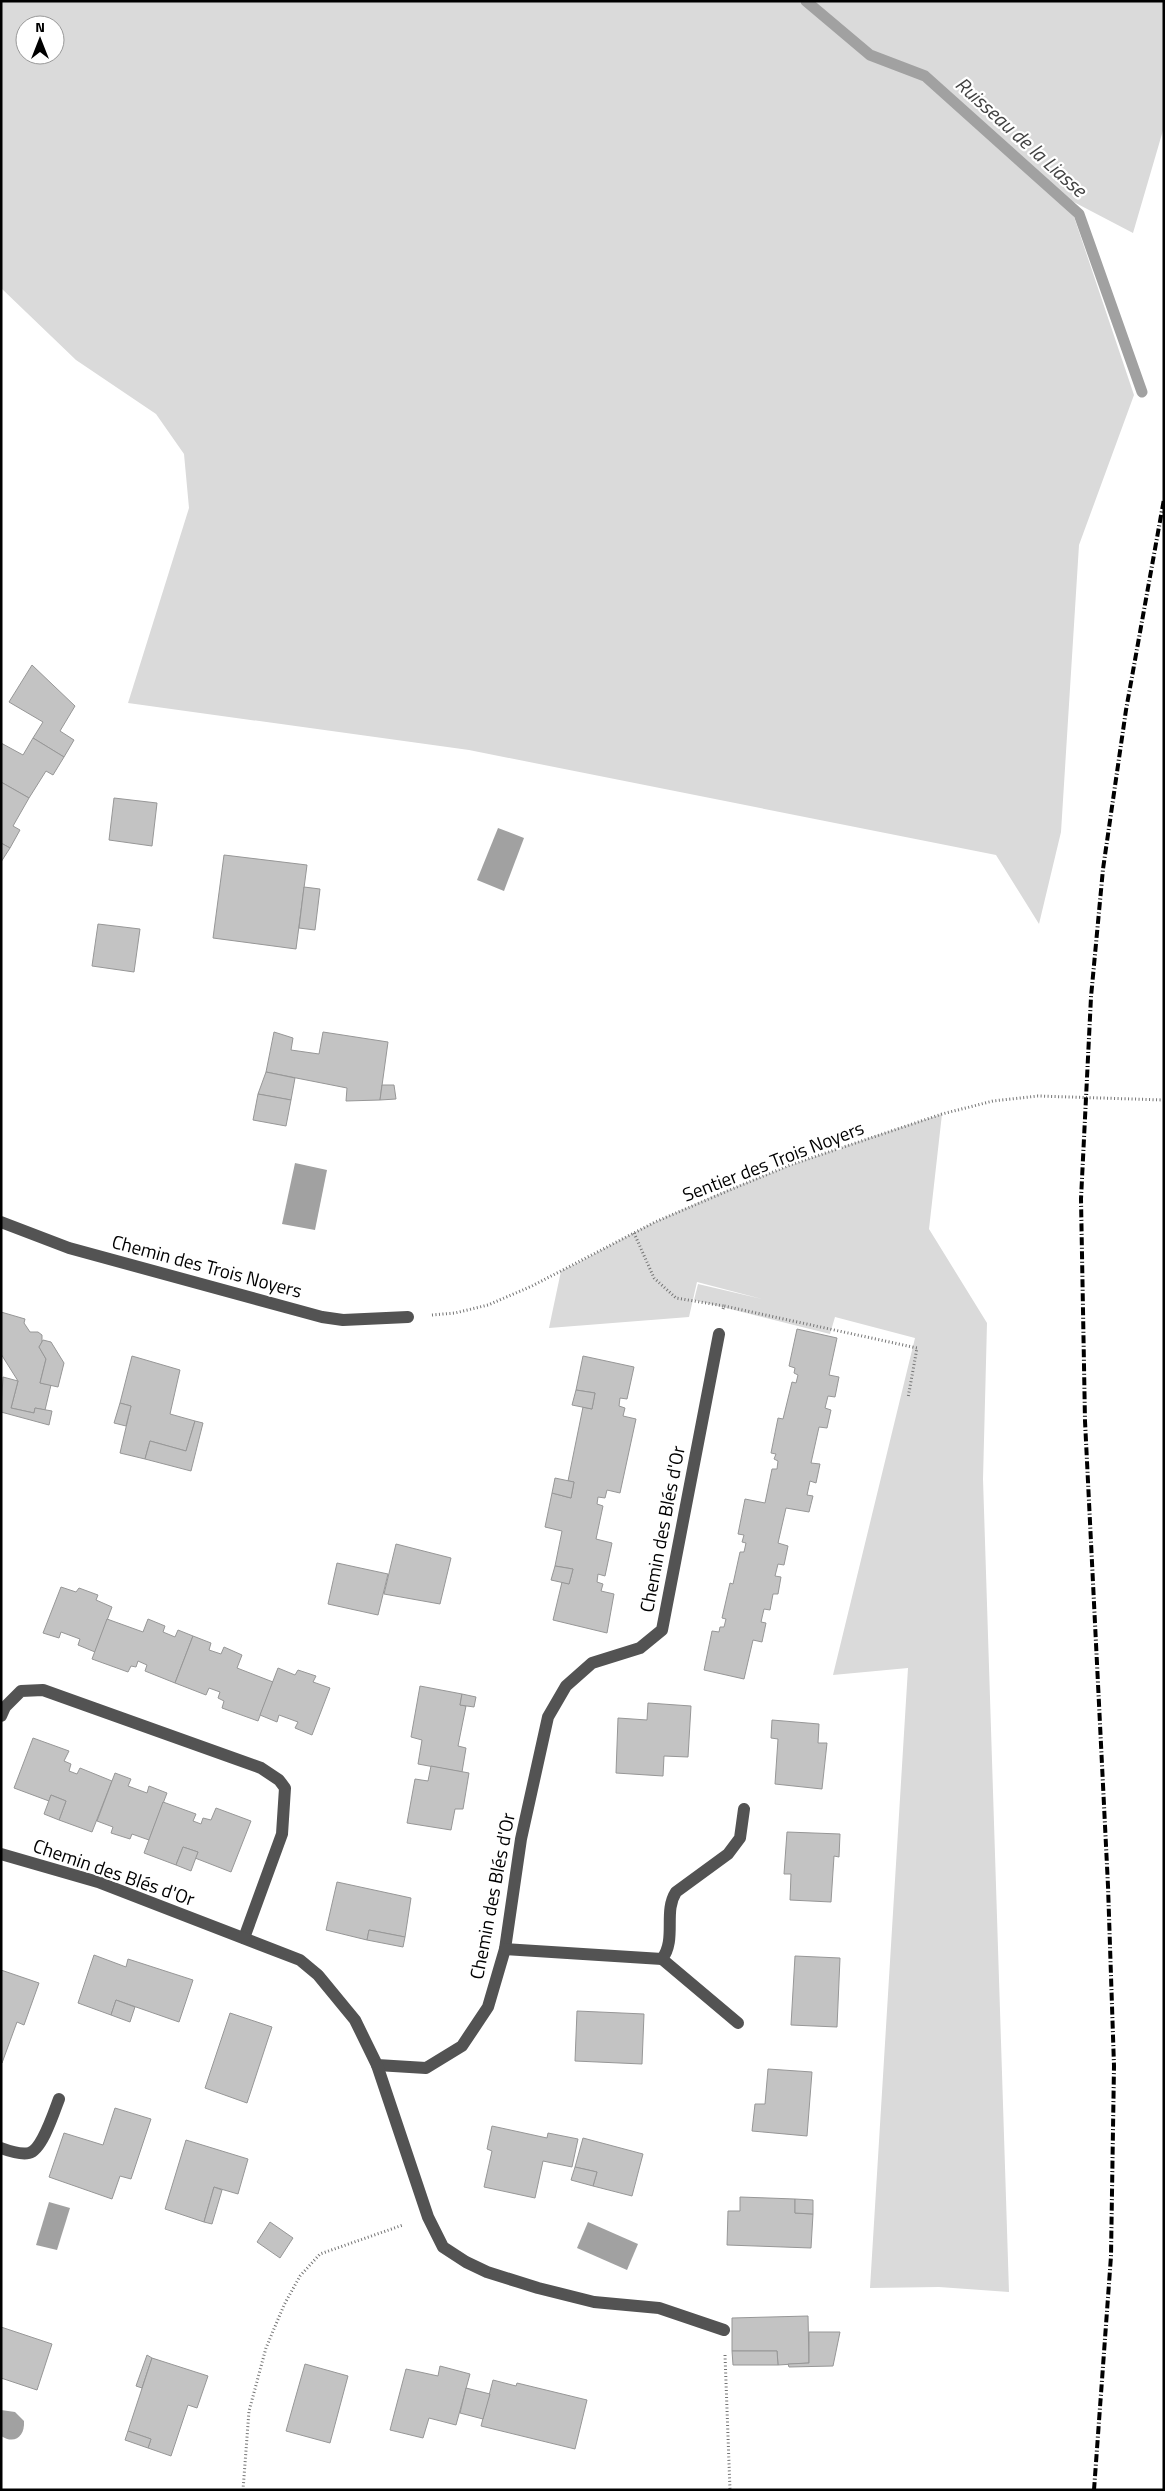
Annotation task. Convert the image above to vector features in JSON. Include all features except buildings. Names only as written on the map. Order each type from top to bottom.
[{"type":"street","name":"Chemin des Trois Noyers","points":[[1,1222],[70,1248],[322,1317],[344,1320],[408,1317]]},
{"type":"street","name":"Chemin des Blés d'Or","points":[[1,1854],[98,1882],[300,1960],[318,1975],[355,2020],[377,2065],[426,2068],[462,2046],[488,2006],[505,1949],[521,1839],[548,1717],[566,1686],[592,1664],[640,1648],[662,1630],[719,1334]]},
{"type":"street","points":[[1,1716],[5,1707],[22,1691],[43,1690],[261,1768],[279,1780],[285,1788],[282,1834],[244,1938]]},
{"type":"street","points":[[662,1959],[667,1952],[669,1938],[670,1901],[676,1892],[728,1854],[740,1838],[744,1809]]},
{"type":"street","points":[[505,1949],[662,1959],[738,2023]]},
{"type":"street","points":[[377,2065],[428,2217],[443,2247],[466,2262],[487,2272],[538,2288],[594,2302],[659,2308],[724,2330]]},
{"type":"street","points":[[1,2148],[12,2152],[29,2153],[38,2147],[59,2099]]},
{"type":"path","name":"Sentier des Trois Noyers","points":[[408,1317],[455,1313],[488,1305],[532,1286],[634,1233],[790,1165],[942,1114],[993,1101],[1024,1098],[1164,1100]]},
{"type":"path","points":[[634,1233],[654,1278],[676,1298],[724,1306],[917,1348],[908,1398]]},
{"type":"path","points":[[719,1334],[724,1306]]},
{"type":"path","points":[[243,2490],[249,2411],[266,2348],[284,2305],[300,2276],[320,2254],[428,2217]]},
{"type":"path","points":[[724,2330],[730,2490]]},
{"type":"shaded area","points":[[1,1],[1164,1],[1164,127],[1133,233],[1068,199],[1134,395],[1079,545],[1061,832],[1039,924],[996,855],[469,750],[128,703],[189,508],[184,454],[156,414],[76,360],[1,288]]},
{"type":"shaded area","points":[[498,828],[524,838],[504,891],[477,880]]},
{"type":"shaded area","points":[[942,1114],[929,1229],[987,1323],[983,1479],[1009,2292],[939,2287],[870,2288],[908,1668],[833,1675],[915,1338],[835,1317],[830,1334],[694,1300],[698,1284],[762,1299],[697,1282],[689,1317],[549,1328],[561,1271],[643,1228],[725,1191],[833,1150]]},
{"type":"shaded area","points":[[295,1163],[327,1170],[315,1230],[282,1224]]},
{"type":"shaded area","points":[[49,2202],[70,2208],[57,2250],[36,2245]]},
{"type":"shaded area","points":[[588,2222],[638,2244],[627,2270],[577,2248]]},
{"type":"shaded area","points":[[1,2410],[15,2412],[24,2421],[23,2431],[18,2438],[11,2440],[1,2436]]},
{"type":"waterway","name":"Ruisseau de la Liasse","points":[[806,1],[870,55],[925,76],[1079,214],[1142,392]]},
{"type":"railway","points":[[1094,2490],[1111,2256],[1114,2066],[1108,1886],[1085,1421],[1081,1199],[1091,997],[1103,869],[1126,710],[1164,499]]}]
